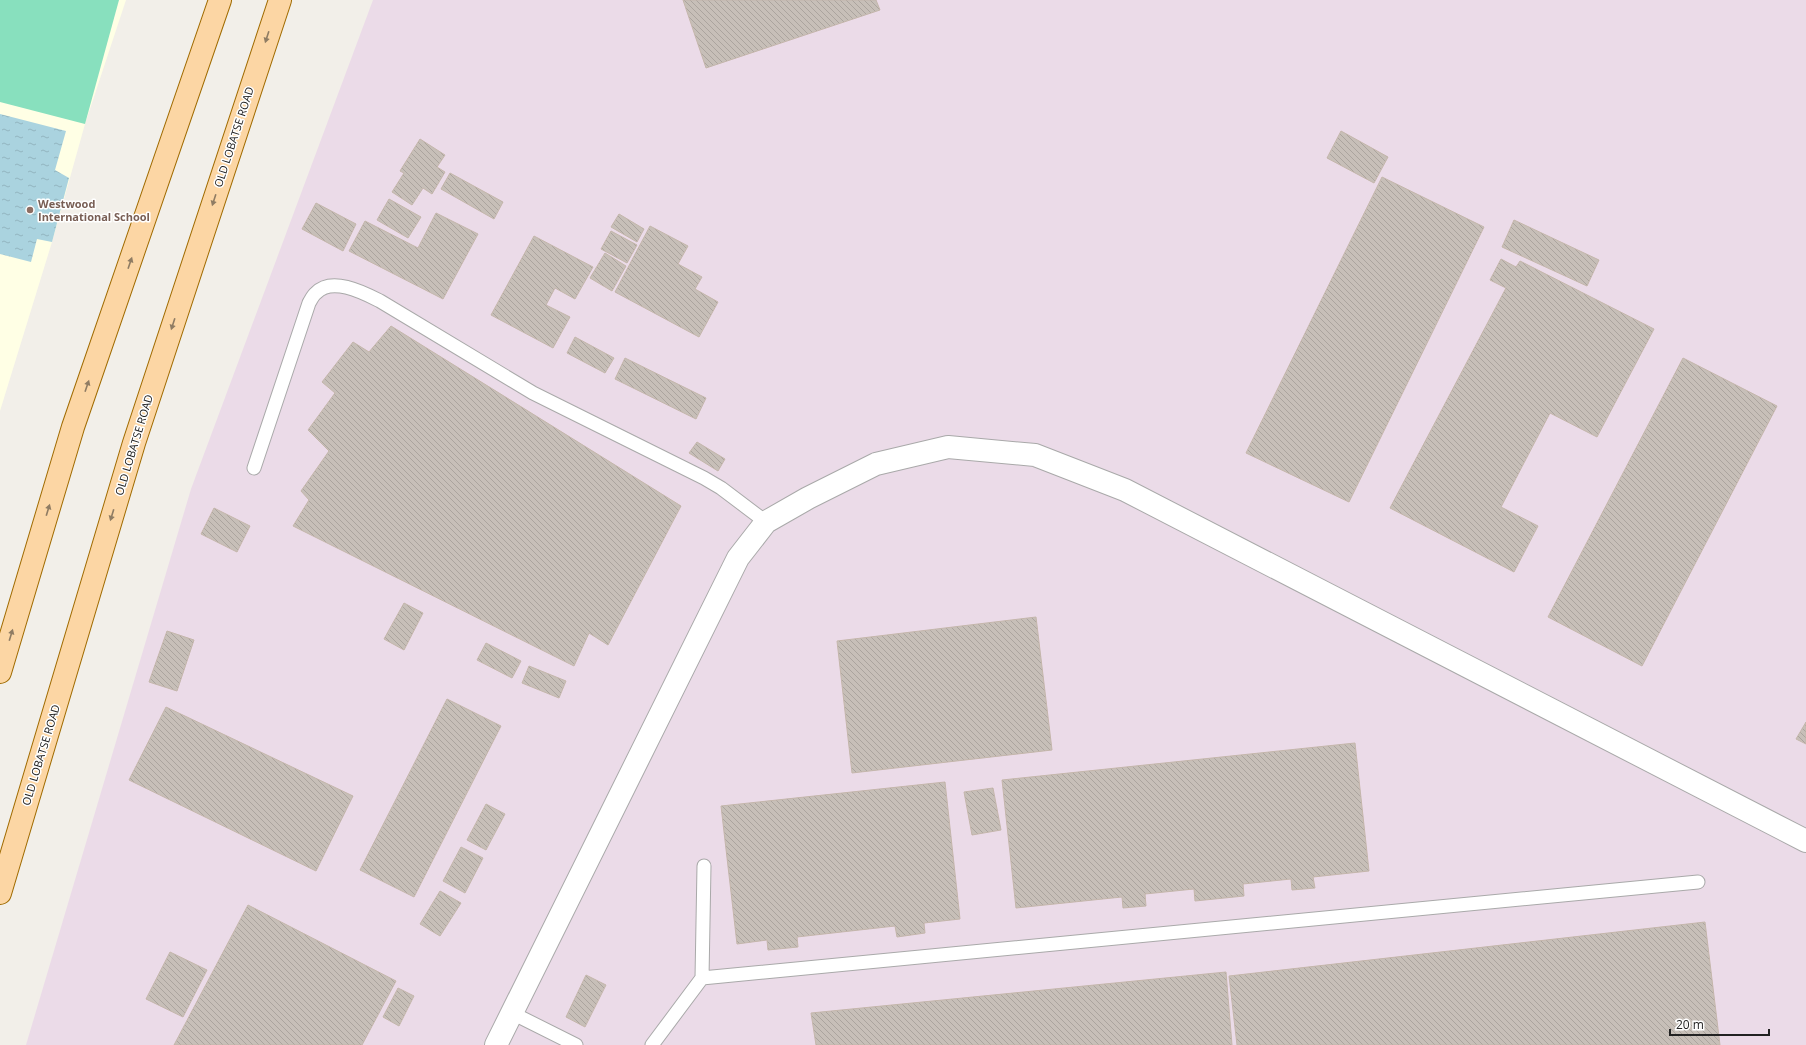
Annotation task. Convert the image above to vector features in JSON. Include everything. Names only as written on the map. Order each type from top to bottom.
[{"type":"main road","points":[[0,672],[73,427],[220,0]]},
{"type":"main road","name":"OLD LOBATSE ROAD","points":[[0,893],[134,444],[280,0]]},
{"type":"street","points":[[496,1045],[738,558],[766,522],[876,464],[948,447],[1035,455],[1125,490],[1806,841]]},
{"type":"lane","points":[[254,468],[309,303],[316,292],[326,288],[341,286],[356,289],[380,301],[533,393],[704,478],[721,488],[766,522]]},
{"type":"lane","points":[[652,1045],[702,978],[704,866]]},
{"type":"lane","points":[[702,978],[1698,882]]},
{"type":"lane","points":[[512,1013],[576,1045]]},
{"type":"shaded area","name":"Westwood International School","points":[[0,0],[126,0],[85,124],[52,242],[0,411]]},
{"type":"shaded area","points":[[373,0],[1806,0],[1806,1045],[26,1045],[191,489]]},
{"type":"green space","points":[[0,0],[119,0],[85,124],[0,102]]},
{"type":"water","points":[[0,114],[66,131],[55,170],[69,178],[52,242],[37,239],[31,262],[0,254]]},
{"type":"building","points":[[683,0],[876,0],[880,10],[706,68]]},
{"type":"building","points":[[1341,131],[1388,157],[1374,183],[1327,158]]},
{"type":"building","points":[[420,139],[445,155],[437,167],[445,172],[432,194],[423,188],[412,205],[392,192],[404,173],[400,171]]},
{"type":"building","points":[[450,173],[503,202],[494,219],[441,189]]},
{"type":"building","points":[[1382,177],[1484,227],[1349,502],[1246,453]]},
{"type":"building","points":[[389,199],[421,217],[408,238],[377,220]]},
{"type":"building","points":[[316,203],[356,224],[343,251],[302,229]]},
{"type":"building","points":[[436,213],[478,234],[443,299],[349,251],[365,221],[418,248]]},
{"type":"building","points":[[619,214],[644,229],[637,242],[611,227]]},
{"type":"building","points":[[1514,220],[1599,260],[1587,286],[1502,247]]},
{"type":"building","points":[[650,226],[688,246],[678,264],[702,277],[695,289],[718,302],[699,337],[615,292]]},
{"type":"building","points":[[611,231],[637,245],[627,263],[601,249]]},
{"type":"building","points":[[534,236],[593,267],[575,299],[555,288],[546,305],[570,317],[553,348],[491,315]]},
{"type":"building","points":[[605,253],[626,266],[612,291],[590,278]]},
{"type":"building","points":[[1501,259],[1516,267],[1520,261],[1654,329],[1597,437],[1550,413],[1501,507],[1538,526],[1514,572],[1390,508],[1506,288],[1490,280]]},
{"type":"building","points":[[391,326],[681,506],[608,645],[589,633],[574,666],[293,526],[309,500],[301,491],[329,451],[308,430],[335,393],[322,382],[353,342],[369,352]]},
{"type":"building","points":[[575,337],[614,358],[605,373],[567,353]]},
{"type":"building","points":[[625,358],[706,398],[696,419],[615,379]]},
{"type":"building","points":[[1683,358],[1777,406],[1642,666],[1548,617]]},
{"type":"building","points":[[697,442],[725,459],[718,471],[689,453]]},
{"type":"building","points":[[214,508],[250,526],[237,552],[201,534]]},
{"type":"building","points":[[404,603],[423,613],[404,650],[384,639]]},
{"type":"building","points":[[1036,617],[1052,750],[852,773],[837,641]]},
{"type":"building","points":[[167,631],[194,640],[177,691],[149,682]]},
{"type":"building","points":[[486,643],[521,661],[512,678],[477,660]]},
{"type":"building","points":[[529,666],[566,681],[559,698],[522,683]]},
{"type":"building","points":[[447,699],[501,726],[414,897],[360,870]]},
{"type":"building","points":[[166,707],[353,796],[316,871],[129,780]]},
{"type":"building","points":[[1806,722],[1806,744],[1796,739]]},
{"type":"building","points":[[1355,743],[1369,871],[1313,877],[1315,888],[1292,890],[1291,879],[1243,884],[1244,896],[1195,901],[1194,889],[1145,894],[1146,906],[1123,908],[1122,897],[1016,908],[1002,780]]},
{"type":"building","points":[[945,782],[960,919],[924,923],[925,933],[897,937],[895,926],[797,937],[798,947],[768,950],[767,940],[737,944],[721,806]]},
{"type":"building","points":[[993,788],[1001,830],[972,835],[964,792]]},
{"type":"building","points":[[486,804],[505,814],[486,850],[467,840]]},
{"type":"building","points":[[461,847],[483,858],[465,893],[443,881]]},
{"type":"building","points":[[440,891],[461,903],[440,936],[420,924]]},
{"type":"building","points":[[248,905],[396,981],[362,1045],[174,1045]]},
{"type":"building","points":[[1705,922],[1720,1045],[1237,1045],[1229,976]]},
{"type":"building","points":[[170,952],[207,970],[183,1017],[146,999]]},
{"type":"building","points":[[1226,972],[1232,1045],[816,1045],[811,1013]]},
{"type":"building","points":[[586,975],[606,985],[585,1027],[566,1017]]},
{"type":"building","points":[[398,988],[414,996],[399,1026],[383,1017]]},
{"type":"place","name":"Westwood International School","points":[[30,210]]}]
